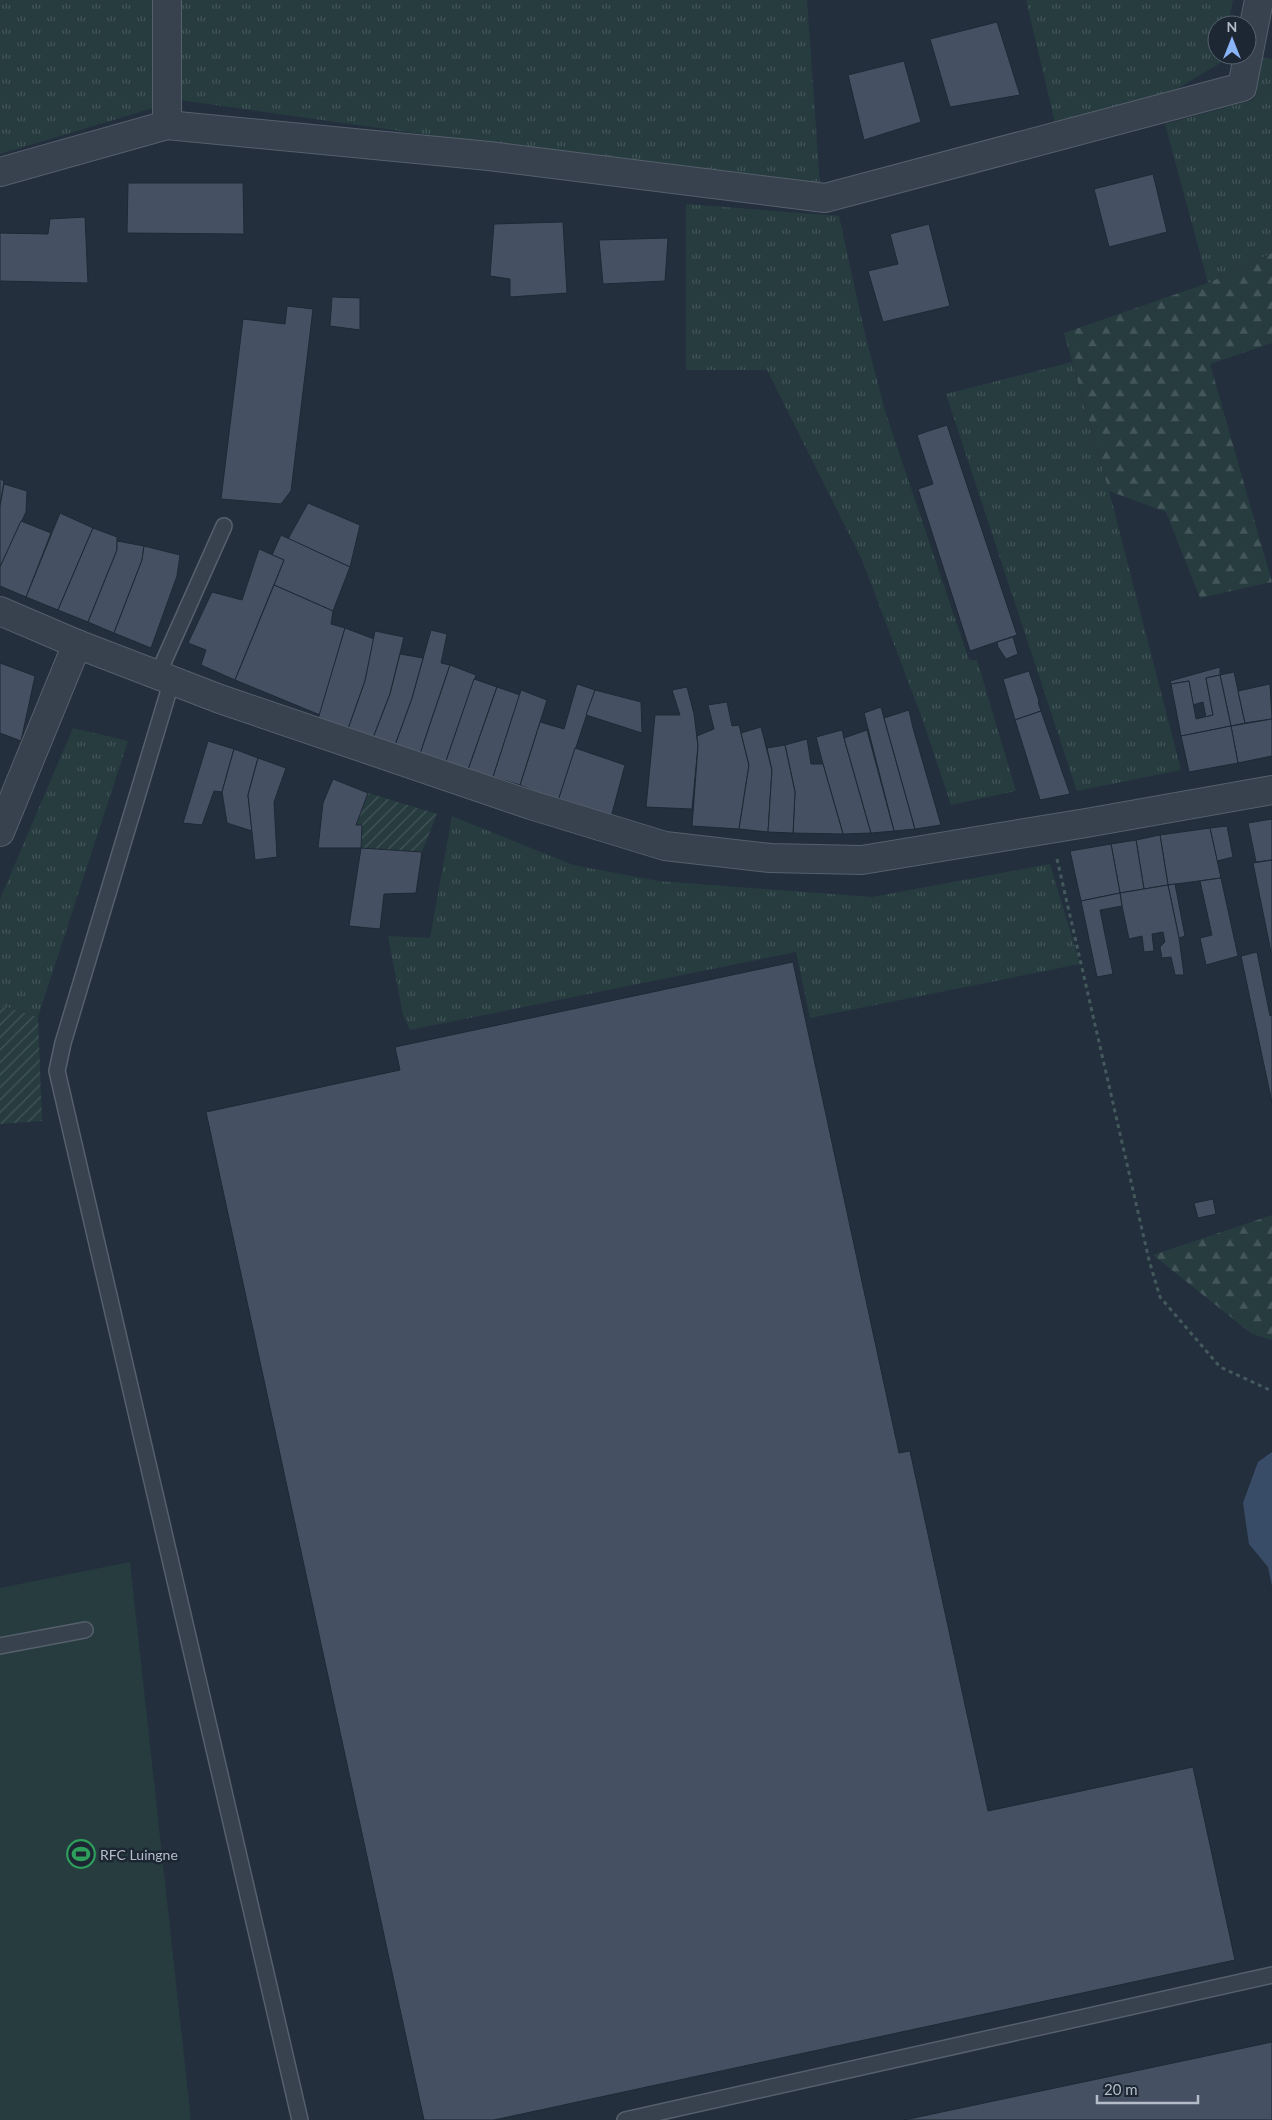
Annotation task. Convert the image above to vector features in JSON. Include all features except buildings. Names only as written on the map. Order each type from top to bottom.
[{"type":"street","points":[[167,0],[167,125]]},
{"type":"street","points":[[0,172],[167,125],[489,156],[825,198],[1242,87],[1258,0]]},
{"type":"street","points":[[0,611],[77,644],[220,699],[532,805],[665,846],[770,858],[862,860],[1272,790]]},
{"type":"street","points":[[0,832],[77,644]]},
{"type":"lane","points":[[224,526],[165,677],[57,1071],[300,2120]]},
{"type":"lane","points":[[0,1646],[85,1630]]},
{"type":"lane","points":[[625,2120],[1272,1975]]},
{"type":"path","points":[[1050,829],[1149,1260],[1160,1297],[1220,1367],[1272,1391]]},
{"type":"green space","points":[[0,0],[807,0],[820,185],[691,172],[180,100],[0,154]]},
{"type":"green space","points":[[1026,0],[1233,0],[1230,15],[1207,15],[1207,65],[1217,65],[1172,92],[1055,123]]},
{"type":"green space","points":[[1262,58],[1272,59],[1272,253],[1208,283],[1165,124],[1253,100]]},
{"type":"green space","points":[[686,204],[839,216],[864,330],[885,411],[969,660],[977,660],[1016,791],[951,805],[922,718],[862,560],[767,370],[686,370]]},
{"type":"green space","points":[[1272,253],[1272,343],[1210,364],[1272,582],[1200,598],[1166,512],[1109,491],[1064,333],[1208,283]]},
{"type":"green space","points":[[1072,362],[1109,491],[1181,770],[1077,791],[946,394]]},
{"type":"green space","points":[[73,728],[128,741],[38,1017],[0,1005],[0,899]]},
{"type":"green space","points":[[368,793],[437,814],[422,852],[361,848],[362,826],[356,825]]},
{"type":"green space","points":[[452,816],[573,865],[658,881],[872,897],[1050,864],[1080,964],[810,1018],[796,952],[410,1030],[403,1015],[388,936],[430,938]]},
{"type":"green space","points":[[0,1005],[38,1017],[42,1121],[0,1124]]},
{"type":"green space","points":[[1272,1215],[1272,1340],[1252,1334],[1153,1255]]},
{"type":"green space","name":"RFC Luingne","points":[[130,1562],[191,2120],[0,2120],[0,1588]]},
{"type":"water","points":[[1272,1452],[1272,1586],[1268,1567],[1249,1544],[1243,1503],[1258,1462]]},
{"type":"place","name":"RFC Luingne","points":[[81,1854]]}]
